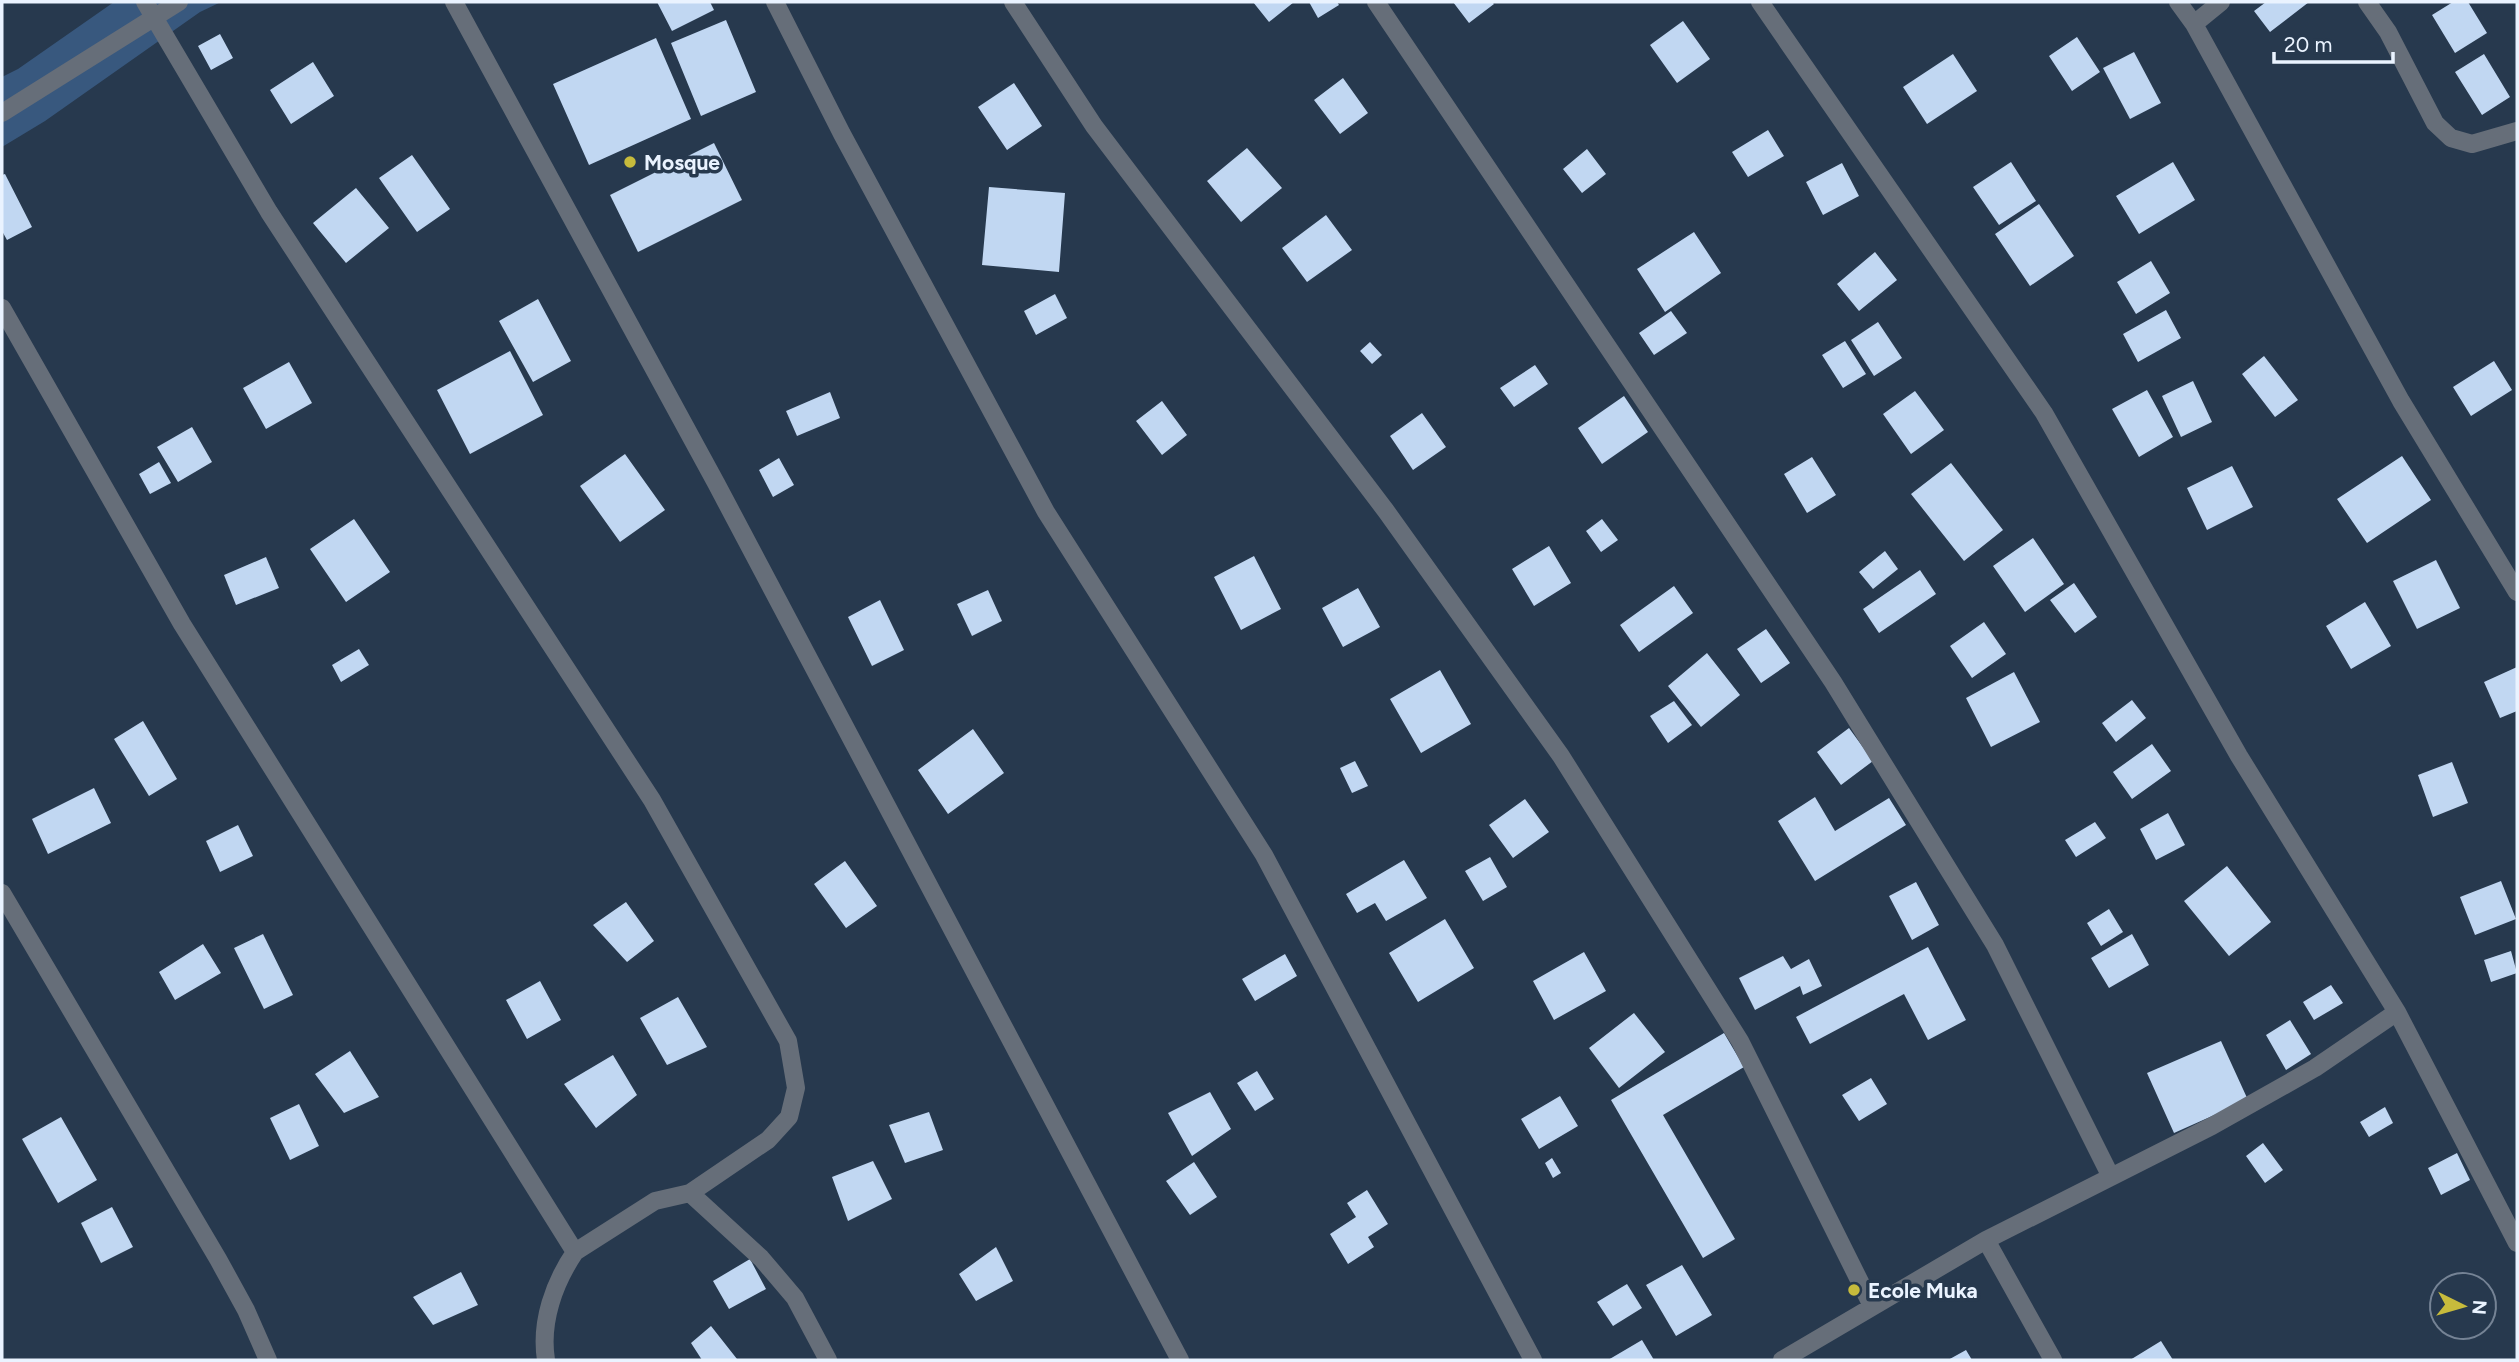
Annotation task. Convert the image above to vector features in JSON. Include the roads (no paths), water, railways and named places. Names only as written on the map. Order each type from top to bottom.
[{"type":"street","points":[[145,2],[269,212],[652,800],[788,1041],[796,1088],[789,1117],[768,1140],[690,1193],[655,1200],[575,1252],[557,1280],[543,1343],[546,1360]]},
{"type":"street","points":[[2,113],[179,2]]},
{"type":"street","points":[[454,2],[723,495],[1180,1360]]},
{"type":"street","points":[[775,2],[848,146],[1046,512],[1264,855],[1533,1360]]},
{"type":"street","points":[[1013,2],[1094,126],[1386,511],[1561,756],[1740,1041],[1872,1306]]},
{"type":"street","points":[[1376,2],[1833,682],[1994,945],[2110,1175]]},
{"type":"street","points":[[1760,2],[2044,413],[2239,757],[2397,1012],[2517,1243]]},
{"type":"street","points":[[2178,2],[2194,24],[2401,401],[2517,592]]},
{"type":"street","points":[[2194,24],[2221,2]]},
{"type":"street","points":[[2367,2],[2388,32],[2435,122],[2451,138],[2472,144],[2517,131]]},
{"type":"street","points":[[2,308],[182,624],[575,1252]]},
{"type":"street","points":[[2,893],[218,1259],[246,1310],[268,1360]]},
{"type":"street","points":[[1782,1360],[1986,1240],[2110,1175],[2212,1126],[2315,1068],[2397,1012]]},
{"type":"street","points":[[690,1193],[761,1258],[795,1298],[828,1360]]},
{"type":"street","points":[[1986,1240],[2053,1360]]},
{"type":"place","name":"Mosque","points":[[630,162]]},
{"type":"place","name":"Ecole Muka","points":[[1854,1290]]}]
